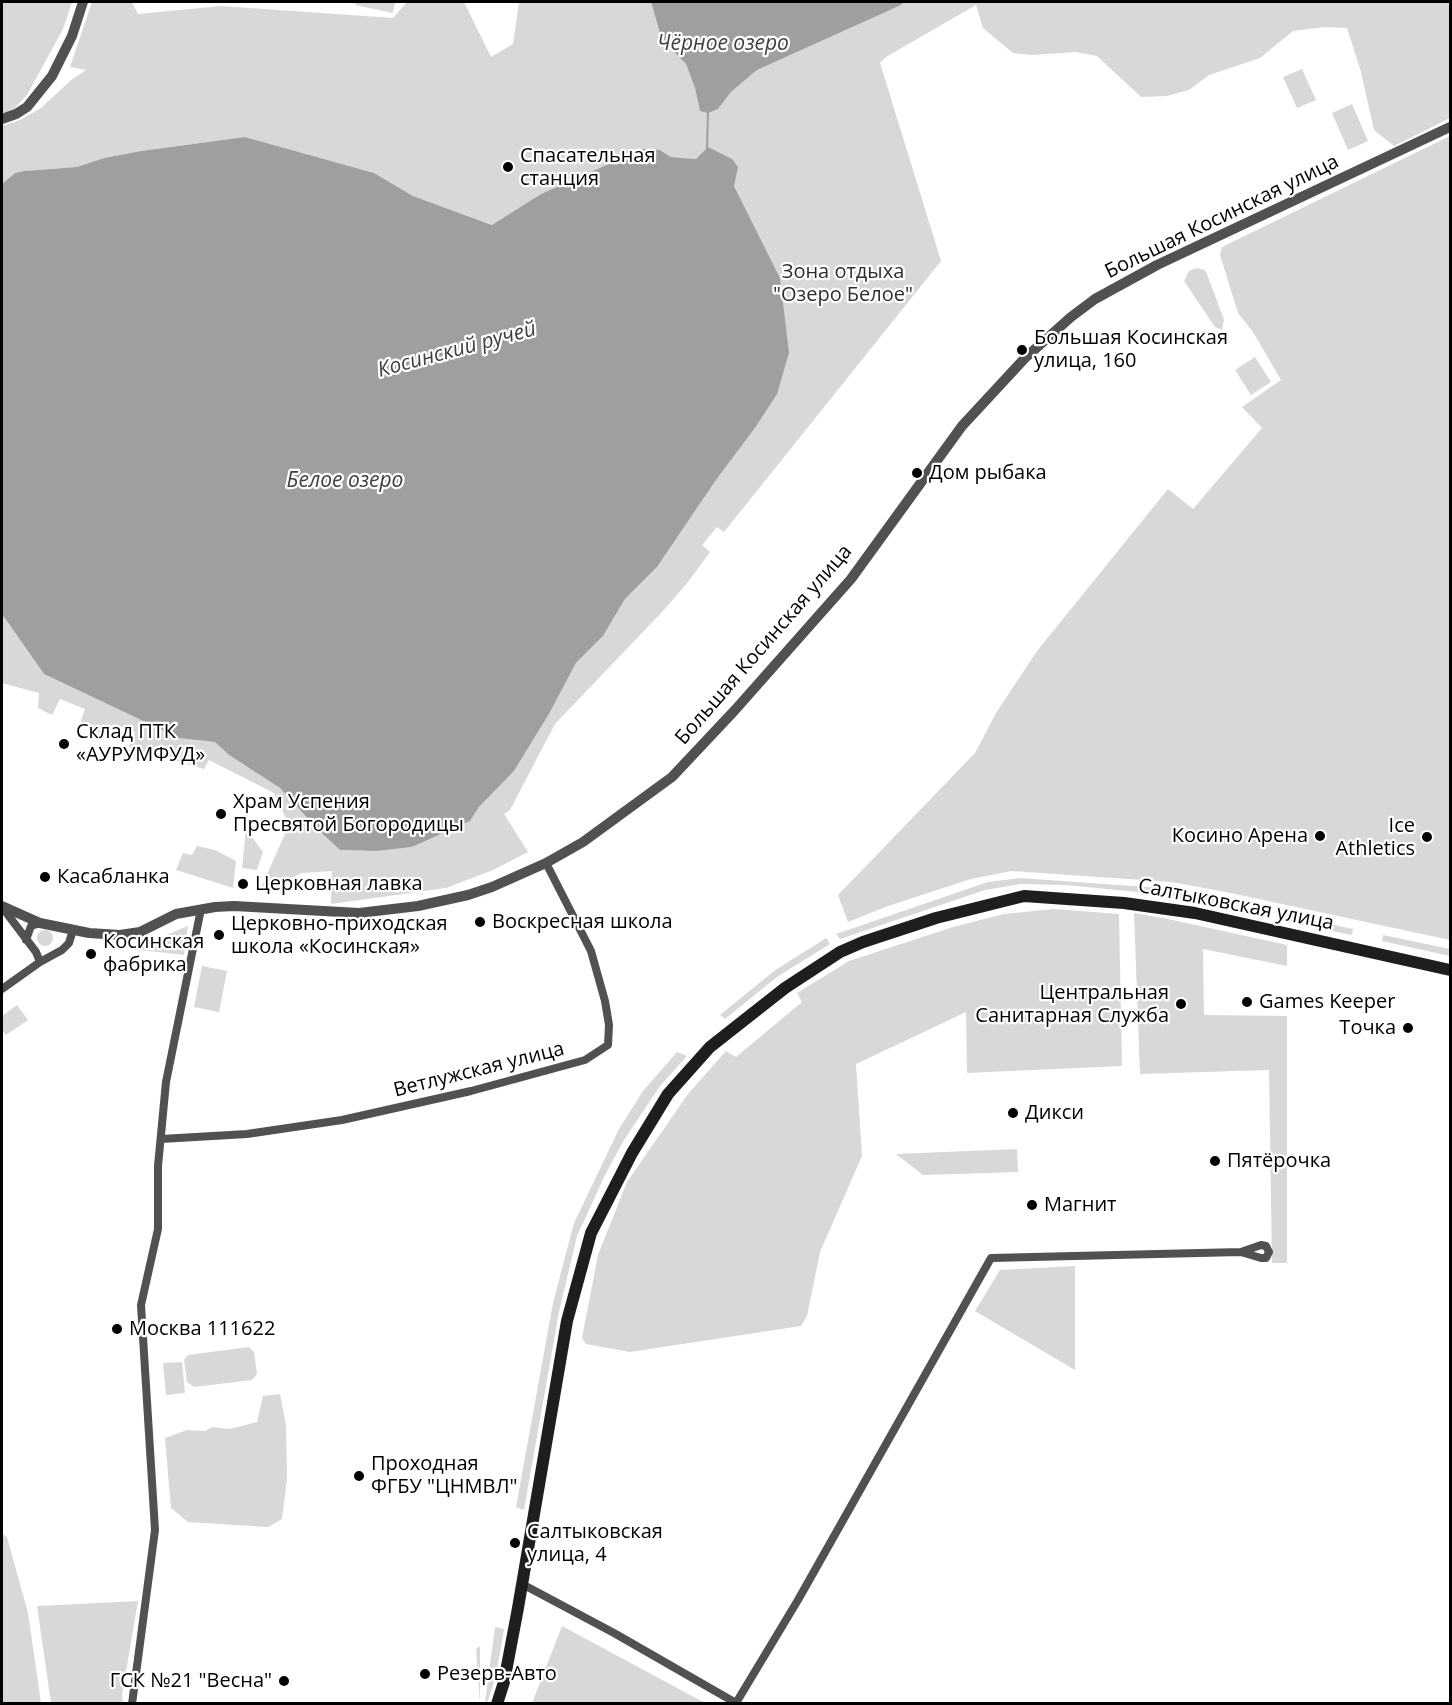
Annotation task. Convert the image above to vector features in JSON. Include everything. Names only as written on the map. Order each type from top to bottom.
[{"type":"main road","name":"Салтыковская улица","points":[[496,1704],[504,1682],[567,1321],[591,1233],[632,1153],[668,1094],[700,1057],[785,988],[840,952],[863,942],[936,918],[1024,896],[1114,902],[1195,913],[1450,970]]},
{"type":"street","points":[[2,119],[27,107],[52,76],[72,36],[83,2]]},
{"type":"street","name":"Большая Косинская улица","points":[[2,907],[40,923],[73,930],[104,935],[130,934],[140,932],[176,914],[201,909],[234,906],[359,913],[392,910],[468,896],[546,862],[583,842],[672,777],[735,710],[850,579],[963,426],[1025,358],[1071,317],[1095,299],[1158,265],[1450,127]]},
{"type":"street","name":"Ветлужская улица","points":[[160,1140],[247,1134],[342,1120],[471,1091],[585,1060],[608,1045],[609,1025],[605,1001],[591,951],[546,862]]},
{"type":"street","points":[[2,907],[36,952],[40,962]]},
{"type":"street","points":[[132,1704],[155,1530],[141,1305],[158,1229],[158,1166],[166,1082],[201,909]]},
{"type":"street","points":[[26,940],[31,926],[40,923]]},
{"type":"street","points":[[2,989],[40,962],[62,950],[69,943],[73,930]]},
{"type":"street","points":[[522,1584],[614,1633],[736,1703],[803,1591],[991,1258],[1240,1252]]},
{"type":"green space","points":[[2,2],[72,2],[63,29],[27,95],[9,114],[2,116]]},
{"type":"green space","name":"Зона отдыха \"Озеро Белое\"","points":[[92,2],[132,2],[138,14],[221,6],[393,18],[407,2],[462,2],[491,57],[513,44],[519,2],[651,2],[662,40],[686,64],[700,111],[718,109],[731,92],[757,70],[905,2],[1450,2],[1450,118],[1394,146],[1374,130],[1361,72],[1347,28],[1325,27],[1293,31],[1260,58],[1209,75],[1189,90],[1167,96],[1141,97],[1097,56],[1075,52],[1033,55],[1013,53],[983,28],[976,5],[886,57],[880,63],[941,261],[724,532],[717,527],[702,545],[710,552],[688,582],[555,724],[510,810],[504,814],[528,852],[493,870],[446,888],[331,904],[332,871],[302,873],[259,892],[289,825],[274,793],[209,760],[204,769],[129,747],[135,732],[114,724],[108,737],[80,724],[85,709],[60,699],[52,715],[38,708],[39,693],[2,683],[2,614],[44,674],[179,738],[215,742],[229,755],[280,788],[317,830],[340,850],[377,851],[412,847],[470,821],[479,807],[514,771],[549,714],[576,663],[603,636],[625,599],[657,567],[716,480],[755,428],[777,393],[780,278],[734,186],[696,159],[671,157],[660,150],[541,194],[493,225],[413,196],[374,173],[245,137],[141,151],[104,158],[77,167],[24,171],[15,173],[2,184],[2,126],[20,120],[41,108],[70,81],[86,70],[70,67]]},
{"type":"green space","points":[[356,2],[395,2],[393,13],[355,5]]},
{"type":"green space","points":[[1302,69],[1316,100],[1297,108],[1283,77]]},
{"type":"green space","points":[[1352,104],[1368,141],[1348,150],[1332,113]]},
{"type":"green space","points":[[1450,136],[1450,940],[1171,882],[1012,871],[971,879],[888,906],[848,922],[838,895],[975,753],[996,713],[1037,651],[1168,489],[1193,509],[1262,428],[1242,407],[1281,380],[1253,332],[1238,313],[1220,255],[1222,247]]},
{"type":"green space","points":[[1197,268],[1205,270],[1207,274],[1224,320],[1222,330],[1215,327],[1184,281],[1189,271]]},
{"type":"green space","points":[[1255,357],[1271,382],[1251,395],[1235,370]]},
{"type":"green space","points":[[246,829],[263,852],[257,870],[242,868]]},
{"type":"green space","points":[[197,846],[215,850],[236,861],[233,888],[176,870],[183,853],[192,855]]},
{"type":"green space","points":[[1020,878],[1160,888],[1222,900],[1221,906],[1158,894],[1066,885],[1021,884],[985,890],[840,939],[836,934],[988,882]]},
{"type":"green space","points":[[1054,909],[1119,914],[1122,1066],[967,1073],[966,1012],[856,1064],[862,1156],[820,1252],[807,1316],[801,1326],[630,1352],[586,1344],[582,1338],[598,1255],[627,1182],[688,1094],[726,1051],[736,1057],[802,1002],[797,993],[849,961],[953,927],[1004,914]]},
{"type":"green space","points":[[1134,913],[1287,945],[1287,966],[1203,949],[1204,1015],[1287,1016],[1287,1263],[1272,1263],[1269,1070],[1140,1074]]},
{"type":"green space","points":[[1289,915],[1353,929],[1352,935],[1288,922]]},
{"type":"green space","points":[[188,926],[184,955],[132,949]]},
{"type":"green space","points":[[42,930],[48,930],[53,938],[51,944],[42,946],[37,941],[37,935]]},
{"type":"green space","points":[[1383,935],[1450,949],[1450,956],[1382,941]]},
{"type":"green space","points":[[826,938],[830,944],[777,977],[725,1019],[720,1015],[774,971]]},
{"type":"green space","points":[[202,966],[227,971],[219,1012],[194,1007]]},
{"type":"green space","points":[[17,1005],[28,1020],[6,1035],[2,1030],[2,1016]]},
{"type":"green space","points":[[677,1052],[687,1056],[660,1086],[624,1140],[577,1236],[559,1312],[524,1510],[516,1507],[553,1303],[574,1223],[619,1129],[643,1091]]},
{"type":"green space","points":[[1017,1149],[1018,1172],[923,1175],[896,1154]]},
{"type":"green space","points":[[1075,1266],[1075,1370],[975,1311],[1000,1270]]},
{"type":"green space","points":[[249,1347],[254,1352],[257,1374],[252,1380],[194,1387],[187,1382],[184,1360],[188,1355]]},
{"type":"green space","points":[[182,1362],[185,1393],[166,1395],[163,1363]]},
{"type":"green space","points":[[280,1394],[286,1425],[287,1479],[282,1519],[268,1527],[188,1522],[171,1508],[165,1438],[187,1430],[205,1431],[212,1427],[230,1429],[257,1422],[263,1396]]},
{"type":"green space","points":[[2,1533],[7,1537],[28,1613],[41,1703],[2,1703]]},
{"type":"green space","points":[[138,1601],[122,1695],[123,1703],[51,1703],[37,1606]]},
{"type":"green space","points":[[562,1626],[705,1703],[532,1703]]},
{"type":"green space","points":[[495,1627],[504,1629],[496,1676],[487,1703],[485,1703]]},
{"type":"green space","points":[[480,1646],[480,1703],[476,1649]]},
{"type":"water","name":"Чёрное озеро","points":[[651,2],[905,2],[757,70],[731,92],[718,109],[708,113],[700,111],[686,64],[662,40]]},
{"type":"water","name":"Белое озеро","points":[[245,137],[374,173],[413,196],[492,225],[541,194],[643,149],[660,150],[671,157],[696,159],[708,147],[732,159],[738,167],[734,186],[780,278],[789,353],[777,394],[657,567],[625,599],[603,636],[576,663],[549,714],[514,771],[479,807],[470,821],[412,847],[377,851],[340,850],[318,830],[280,788],[229,755],[215,742],[179,738],[44,674],[2,614],[2,184],[15,173],[24,171],[77,167],[104,158],[141,151]]},
{"type":"waterway","name":"Косинский ручей","points":[[707,150],[708,110]]},
{"type":"place","name":"Спасательная станция","points":[[508,167]]},
{"type":"place","name":"Большая Косинская улица, 160","points":[[1022,350]]},
{"type":"place","name":"Дом рыбака","points":[[917,473]]},
{"type":"place","name":"Склад ПТК «АУРУМФУД»","points":[[64,744]]},
{"type":"place","name":"Храм Успения Пресвятой Богородицы","points":[[221,814]]},
{"type":"place","name":"Косино Арена","points":[[1320,836]]},
{"type":"place","name":"Ice Athletics","points":[[1427,837]]},
{"type":"place","name":"Касабланка","points":[[45,877]]},
{"type":"place","name":"Церковная лавка","points":[[243,884]]},
{"type":"place","name":"Воскресная школа","points":[[480,922]]},
{"type":"place","name":"Церковно-приходская школа «Косинская»","points":[[219,935]]},
{"type":"place","name":"Косинская фабрика","points":[[91,954]]},
{"type":"place","name":"Games Keeper","points":[[1247,1002]]},
{"type":"place","name":"Центральная Санитарная Служба","points":[[1181,1004]]},
{"type":"place","name":"Точка","points":[[1408,1028]]},
{"type":"place","name":"Дикси","points":[[1013,1113]]},
{"type":"place","name":"Пятёрочка","points":[[1215,1161]]},
{"type":"place","name":"Магнит","points":[[1032,1205]]},
{"type":"place","name":"Москва 111622","points":[[117,1329]]},
{"type":"place","name":"Проходная ФГБУ \"ЦНМВЛ\"","points":[[359,1476]]},
{"type":"place","name":"Салтыковская улица, 4","points":[[515,1543]]},
{"type":"place","name":"Резерв-Авто","points":[[425,1674]]},
{"type":"place","name":"ГСК №21 \"Весна\"","points":[[284,1681]]}]
